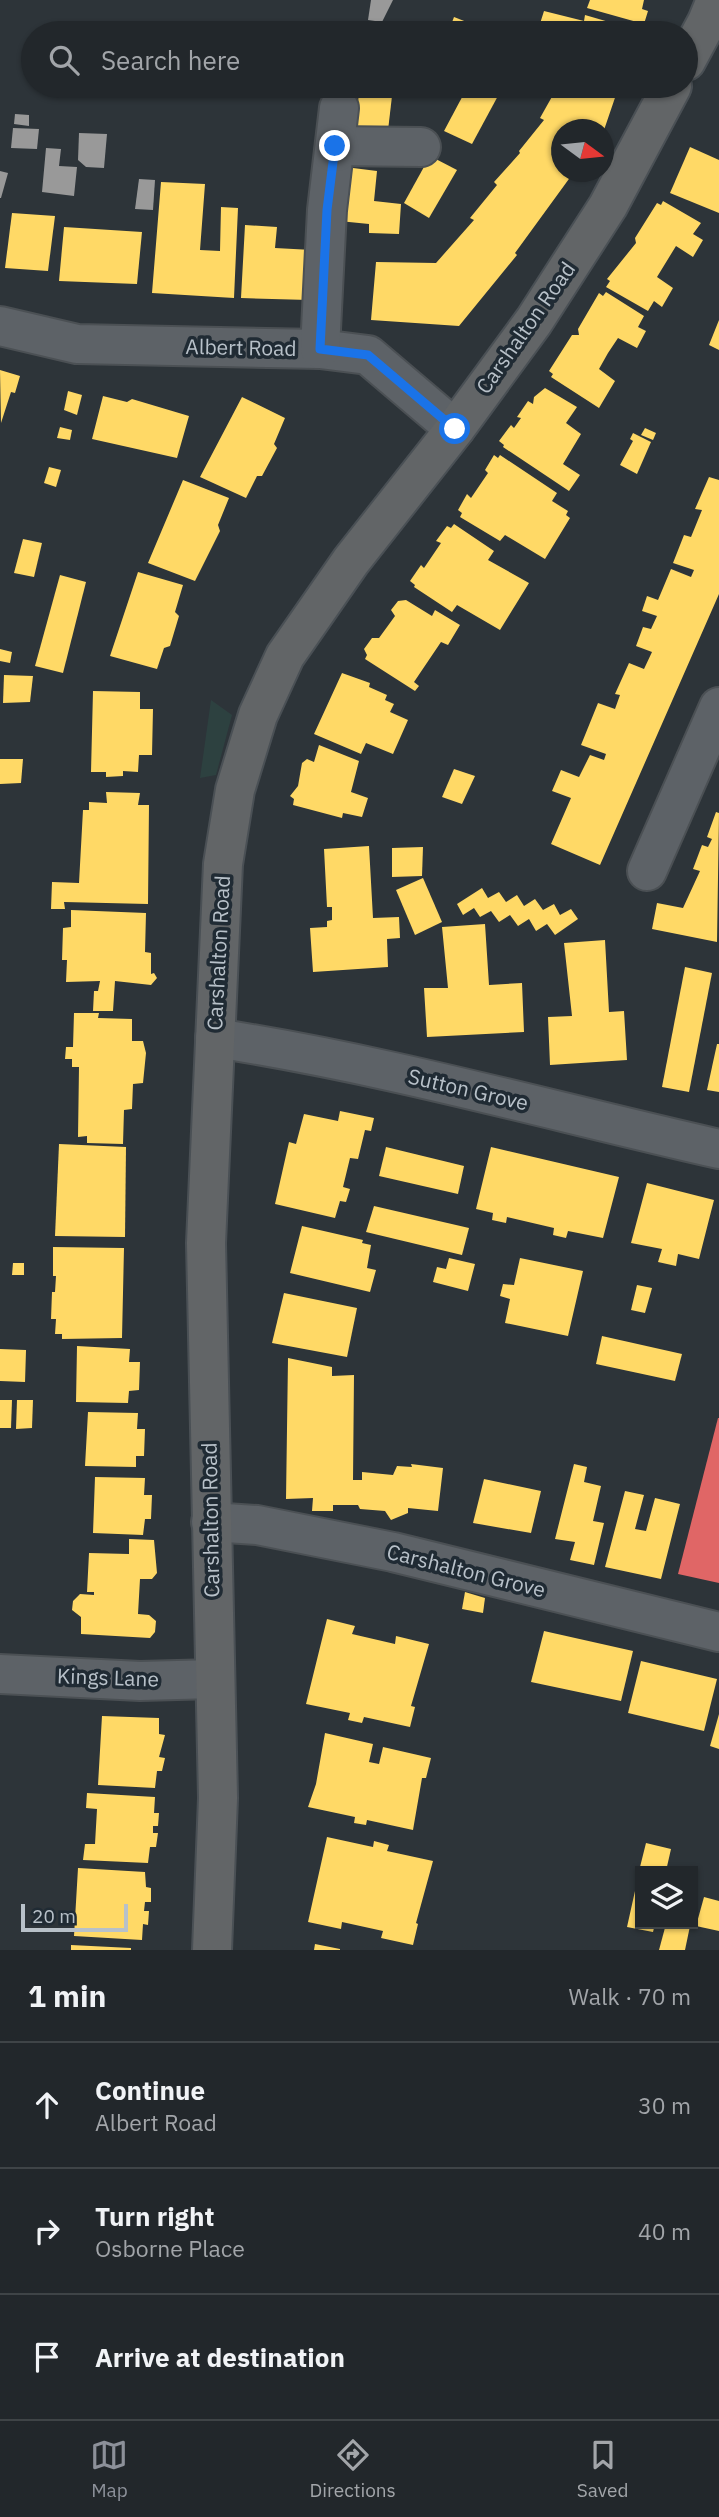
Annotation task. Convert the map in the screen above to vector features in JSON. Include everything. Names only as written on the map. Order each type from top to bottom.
[{"type":"highway","points":[[698,40],[716,0]]},
{"type":"highway","name":"Carshalton Road","points":[[212,1950],[218,1798],[206,1262],[223,864],[235,790],[258,715],[285,656],[314,613],[534,321],[608,206],[666,98]]},
{"type":"street","points":[[320,349],[327,210],[339,108]]},
{"type":"street","points":[[335,146],[421,147]]},
{"type":"street","name":"Albert Road","points":[[0,326],[77,344],[320,349],[368,355],[455,429]]},
{"type":"street","points":[[647,871],[719,707]]},
{"type":"street","name":"Sutton Grove","points":[[215,1038],[401,1075],[719,1149]]},
{"type":"street","name":"Carshalton Grove","points":[[211,1522],[257,1525],[393,1552],[719,1632]]},
{"type":"street","name":"Kings Lane","points":[[0,1674],[140,1681],[215,1679]]},
{"type":"green space","points":[[211,700],[232,715],[216,775],[200,778]]},
{"type":"building: Homes","points":[[590,0],[644,0],[642,9],[648,11],[645,21],[633,21],[587,8]]},
{"type":"building: Homes","points":[[544,11],[584,21],[541,21]]},
{"type":"building: Homes","points":[[585,15],[606,21],[584,21]]},
{"type":"building: Homes","points":[[358,98],[392,98],[387,139],[355,136]]},
{"type":"building: Homes","points":[[462,98],[497,98],[472,144],[444,131]]},
{"type":"building: Homes","points":[[551,98],[615,98],[608,119],[551,119],[551,182],[567,182],[515,253],[517,255],[459,326],[371,320],[376,262],[436,263],[474,220],[470,218],[497,185],[494,182],[544,120],[540,118]]},
{"type":"building: Homes","points":[[690,147],[719,160],[719,213],[670,193]]},
{"type":"building: Homes","points":[[430,156],[457,170],[429,218],[404,203]]},
{"type":"building: Homes","points":[[345,167],[377,171],[374,201],[401,204],[399,234],[369,233],[369,224],[339,221]]},
{"type":"building: Homes","points":[[161,182],[205,184],[200,250],[220,251],[221,207],[238,208],[234,298],[152,293]]},
{"type":"building: Homes","points":[[663,201],[701,223],[693,234],[703,240],[693,257],[676,246],[657,277],[673,288],[662,307],[654,301],[648,311],[606,287],[610,281],[607,279],[636,243],[635,238],[657,203],[661,205]]},
{"type":"building: Homes","points":[[12,213],[55,216],[48,271],[5,268]]},
{"type":"building: Homes","points":[[245,225],[277,227],[275,248],[312,250],[309,300],[241,298]]},
{"type":"building: Homes","points":[[64,227],[142,232],[137,284],[59,281]]},
{"type":"building: Homes","points":[[606,292],[644,316],[638,327],[646,331],[637,348],[618,338],[608,353],[599,369],[615,381],[599,408],[551,377],[553,374],[549,371],[572,335],[579,335],[578,329],[599,293],[603,296]]},
{"type":"building: Homes","points":[[719,320],[719,350],[709,345]]},
{"type":"building: Homes","points":[[0,370],[20,376],[15,393],[11,392],[1,423]]},
{"type":"building: Homes","points":[[545,388],[577,407],[566,423],[581,434],[563,464],[580,475],[569,491],[503,447],[499,441],[511,425],[514,428],[521,418],[517,417],[528,401],[533,404],[534,397]]},
{"type":"building: Homes","points":[[68,391],[82,395],[77,415],[64,410]]},
{"type":"building: Homes","points":[[103,396],[127,402],[132,399],[189,416],[177,458],[92,439]]},
{"type":"building: Homes","points":[[242,397],[285,418],[274,444],[277,448],[262,476],[257,476],[246,498],[200,477]]},
{"type":"building: Homes","points":[[60,427],[72,430],[70,440],[57,438]]},
{"type":"building: Homes","points":[[645,428],[656,433],[653,440],[641,435]]},
{"type":"building: Homes","points":[[633,433],[651,442],[637,474],[620,465],[633,441],[630,439]]},
{"type":"building: Homes","points":[[494,455],[498,458],[500,455],[557,493],[552,501],[568,511],[566,515],[570,518],[545,559],[505,535],[500,541],[460,517],[462,513],[458,510],[467,494],[471,498],[488,473],[485,470]]},
{"type":"building: Homes","points":[[49,467],[61,470],[56,487],[44,483]]},
{"type":"building: Homes","points":[[709,477],[719,480],[719,594],[600,865],[551,844],[571,798],[552,791],[561,770],[579,777],[590,755],[604,760],[606,754],[581,745],[598,703],[615,709],[620,695],[615,694],[629,663],[644,669],[652,652],[636,646],[643,627],[651,629],[657,616],[642,611],[647,596],[658,600],[671,569],[691,577],[694,570],[673,563],[684,535],[691,537],[702,510],[695,509]]},
{"type":"building: Homes","points":[[183,480],[229,498],[218,525],[220,531],[195,581],[148,563]]},
{"type":"building: Homes","points":[[454,524],[494,551],[488,560],[529,583],[500,630],[457,605],[452,612],[414,587],[410,581],[421,565],[424,568],[441,543],[436,541],[447,526],[451,528]]},
{"type":"building: Homes","points":[[23,539],[42,543],[34,577],[14,573]]},
{"type":"building: Homes","points":[[138,572],[183,585],[175,612],[179,616],[170,646],[164,648],[157,669],[110,656]]},
{"type":"building: Homes","points":[[60,575],[86,582],[63,673],[35,666]]},
{"type":"building: Homes","points":[[406,600],[432,616],[435,610],[460,625],[448,645],[441,642],[414,682],[419,686],[415,691],[365,659],[367,655],[364,649],[372,638],[379,638],[395,616],[391,610],[398,601]]},
{"type":"building: Homes","points":[[0,649],[12,652],[10,663],[0,661]]},
{"type":"building: Homes","points":[[342,673],[370,683],[369,687],[387,695],[385,700],[394,704],[390,712],[408,720],[393,754],[366,743],[361,754],[314,734]]},
{"type":"building: Homes","points":[[4,675],[33,676],[30,702],[3,703]]},
{"type":"building: Homes","points":[[93,691],[140,692],[140,709],[153,709],[152,755],[139,755],[138,772],[123,771],[123,776],[106,777],[106,772],[91,772]]},
{"type":"building: Homes","points":[[319,745],[359,761],[351,792],[368,798],[362,817],[343,813],[342,818],[293,805],[294,799],[290,796],[298,786],[302,763],[307,759],[314,762]]},
{"type":"building: Homes","points":[[0,759],[23,759],[21,783],[0,784]]},
{"type":"building: Homes","points":[[454,769],[475,776],[462,804],[442,797]]},
{"type":"building: Homes","points":[[106,792],[140,793],[138,805],[149,805],[148,904],[64,902],[65,909],[51,909],[52,882],[79,883],[83,810],[89,810],[89,802],[107,803]]},
{"type":"building: Homes","points":[[716,812],[719,813],[717,942],[652,929],[657,903],[683,908],[700,871],[693,869],[702,845],[708,847],[712,839],[707,837]]},
{"type":"building: Homes","points":[[369,846],[373,918],[399,917],[400,938],[387,939],[388,967],[313,972],[310,928],[327,927],[327,921],[332,920],[332,907],[327,907],[324,849]]},
{"type":"building: Homes","points":[[423,847],[422,876],[392,877],[392,848]]},
{"type":"building: Homes","points":[[423,878],[442,922],[415,935],[396,890]]},
{"type":"building: Homes","points":[[482,888],[488,898],[499,892],[506,902],[517,895],[524,906],[535,899],[543,910],[554,904],[560,915],[571,909],[578,919],[555,935],[547,924],[536,931],[529,919],[518,926],[510,915],[499,922],[491,911],[480,917],[474,908],[463,915],[457,904]]},
{"type":"building: Homes","points":[[71,910],[146,913],[145,952],[151,953],[151,974],[154,973],[157,978],[151,985],[115,981],[113,1011],[93,1011],[94,991],[98,991],[100,981],[66,982],[67,960],[62,960],[63,928],[71,927]]},
{"type":"building: Homes","points":[[485,924],[489,985],[522,983],[524,1032],[427,1037],[424,988],[448,988],[442,927]]},
{"type":"building: Homes","points":[[605,940],[609,1012],[624,1011],[627,1060],[550,1065],[548,1017],[572,1016],[564,943]]},
{"type":"building: Homes","points":[[685,967],[712,973],[689,1092],[662,1087]]},
{"type":"building: Homes","points":[[74,1013],[99,1013],[98,1018],[132,1019],[132,1041],[143,1041],[146,1053],[143,1083],[133,1084],[132,1109],[124,1110],[123,1144],[87,1143],[87,1136],[78,1137],[79,1067],[72,1067],[72,1059],[65,1059],[66,1047],[73,1047]]},
{"type":"building: Homes","points":[[719,1044],[719,1092],[707,1090]]},
{"type":"building: Homes","points":[[340,1111],[374,1118],[371,1131],[365,1130],[358,1159],[350,1158],[343,1187],[350,1189],[346,1202],[340,1201],[335,1218],[275,1204],[289,1142],[296,1144],[304,1114],[338,1121]]},
{"type":"building: Homes","points":[[59,1144],[126,1147],[125,1237],[55,1236]]},
{"type":"building: Homes","points":[[386,1147],[464,1166],[458,1194],[379,1176]]},
{"type":"building: Homes","points":[[491,1147],[619,1177],[603,1238],[568,1231],[566,1238],[553,1235],[554,1228],[507,1217],[506,1223],[492,1220],[493,1213],[476,1209]]},
{"type":"building: Homes","points":[[647,1183],[714,1200],[699,1259],[678,1254],[676,1266],[658,1262],[662,1249],[631,1243]]},
{"type":"building: Homes","points":[[374,1206],[469,1228],[462,1255],[366,1232]]},
{"type":"building: Homes","points":[[302,1226],[363,1240],[362,1243],[371,1245],[367,1268],[376,1270],[370,1292],[290,1273]]},
{"type":"building: Homes","points":[[53,1247],[124,1248],[122,1338],[62,1339],[62,1334],[55,1334],[56,1319],[51,1319],[52,1292],[55,1292],[56,1276],[53,1276]]},
{"type":"building: Homes","points":[[449,1258],[475,1264],[468,1291],[433,1282],[437,1267],[446,1269]]},
{"type":"building: Homes","points":[[520,1258],[583,1271],[568,1336],[505,1323],[510,1299],[500,1296],[503,1284],[514,1285]]},
{"type":"building: Homes","points":[[13,1263],[24,1263],[24,1275],[12,1275]]},
{"type":"building: Homes","points":[[637,1285],[652,1288],[645,1313],[631,1310]]},
{"type":"building: Homes","points":[[284,1293],[357,1308],[347,1357],[272,1343]]},
{"type":"building: Homes","points":[[602,1336],[682,1354],[675,1381],[596,1364]]},
{"type":"building: Homes","points":[[77,1346],[130,1349],[129,1362],[140,1362],[139,1390],[129,1391],[128,1403],[76,1402]]},
{"type":"building: Homes","points":[[0,1349],[26,1350],[25,1382],[0,1381]]},
{"type":"building: Homes","points":[[288,1358],[332,1367],[332,1376],[354,1375],[353,1480],[362,1480],[362,1472],[393,1475],[397,1466],[412,1467],[411,1464],[443,1468],[438,1511],[408,1508],[408,1513],[391,1520],[385,1511],[360,1509],[358,1505],[333,1505],[333,1511],[312,1511],[313,1498],[286,1499]]},
{"type":"building: Homes","points":[[0,1400],[12,1400],[11,1428],[0,1428]]},
{"type":"building: Homes","points":[[17,1400],[33,1400],[32,1428],[16,1429]]},
{"type":"building: Homes","points":[[88,1412],[138,1413],[137,1429],[145,1429],[144,1456],[136,1456],[136,1467],[85,1466]]},
{"type":"building: Homes","points":[[574,1464],[587,1467],[584,1482],[601,1486],[593,1521],[604,1523],[594,1565],[570,1560],[575,1542],[555,1539]]},
{"type":"building: Homes","points":[[95,1477],[145,1478],[144,1495],[152,1495],[151,1519],[145,1519],[143,1535],[93,1533]]},
{"type":"building: Homes","points":[[484,1479],[541,1491],[531,1533],[473,1523]]},
{"type":"building: Homes","points":[[625,1491],[644,1495],[635,1529],[646,1531],[655,1498],[680,1504],[661,1579],[605,1567]]},
{"type":"building: Homes","points":[[129,1539],[154,1540],[157,1573],[152,1579],[140,1579],[138,1614],[149,1615],[156,1621],[155,1632],[150,1638],[81,1634],[81,1617],[72,1610],[73,1601],[80,1594],[94,1595],[94,1592],[87,1592],[89,1553],[129,1554]]},
{"type":"building: Homes","points":[[465,1592],[485,1598],[483,1613],[462,1609]]},
{"type":"building: Homes","points":[[327,1619],[355,1626],[352,1634],[395,1644],[396,1636],[429,1644],[411,1706],[415,1707],[410,1727],[364,1717],[362,1723],[348,1720],[350,1713],[306,1704]]},
{"type":"building: Homes","points":[[544,1631],[633,1651],[621,1701],[531,1682]]},
{"type":"building: Homes","points":[[641,1661],[717,1679],[704,1731],[628,1713]]},
{"type":"building: Homes","points":[[719,1714],[719,1749],[710,1746]]},
{"type":"building: Homes","points":[[102,1716],[159,1718],[159,1734],[165,1735],[159,1757],[165,1758],[162,1771],[157,1771],[155,1788],[98,1785]]},
{"type":"building: Homes","points":[[325,1733],[373,1744],[369,1762],[379,1764],[383,1747],[431,1758],[426,1778],[422,1778],[413,1830],[367,1820],[366,1825],[354,1823],[355,1817],[308,1807],[316,1784]]},
{"type":"building: Homes","points":[[87,1793],[155,1797],[154,1813],[159,1813],[158,1826],[153,1826],[153,1833],[158,1833],[156,1847],[150,1847],[148,1863],[83,1860],[85,1844],[95,1844],[97,1809],[86,1808]]},
{"type":"building: Homes","points":[[327,1837],[373,1847],[374,1841],[389,1845],[387,1851],[433,1861],[416,1923],[418,1924],[413,1945],[381,1938],[383,1931],[342,1922],[341,1929],[308,1922]]},
{"type":"building: Homes","points":[[646,1843],[671,1849],[667,1866],[640,1866]]},
{"type":"building: Homes","points":[[78,1868],[145,1872],[146,1887],[151,1888],[151,1902],[145,1902],[144,1911],[149,1911],[148,1925],[143,1924],[142,1940],[74,1936]]},
{"type":"building: Homes","points":[[635,1891],[635,1929],[627,1927]]},
{"type":"building: Homes","points":[[704,1897],[719,1901],[719,1931],[698,1926]]},
{"type":"building: Homes","points":[[665,1929],[689,1929],[685,1950],[659,1950]]},
{"type":"building: Homes","points":[[315,1944],[340,1949],[340,1950],[314,1950]]},
{"type":"building: Homes","points":[[71,1945],[131,1948],[131,1950],[71,1950]]},
{"type":"building: Shops","points":[[719,1418],[719,1583],[678,1574]]},
{"type":"building: Industry","points":[[371,0],[393,0],[382,21],[368,20]]},
{"type":"building: Industry","points":[[15,114],[29,115],[29,126],[14,124]]},
{"type":"building: Industry","points":[[13,128],[39,129],[37,149],[11,148]]},
{"type":"building: Industry","points":[[79,133],[107,134],[104,168],[86,167],[78,160]]},
{"type":"building: Industry","points":[[46,148],[61,149],[59,166],[77,167],[74,196],[42,192]]},
{"type":"building: Industry","points":[[0,171],[8,173],[1,198],[0,198]]},
{"type":"building: Industry","points":[[139,179],[155,180],[153,210],[135,209]]},
{"type":"route","points":[[335,146],[327,210],[320,349],[368,355],[455,429]]}]
